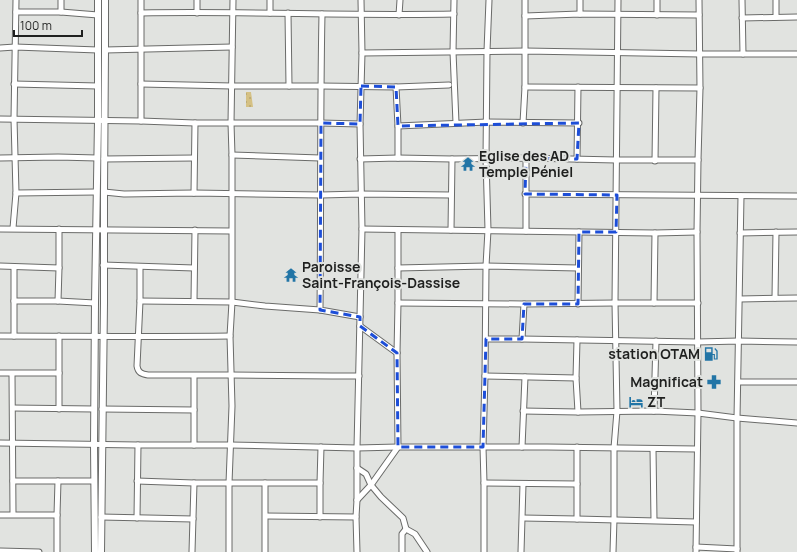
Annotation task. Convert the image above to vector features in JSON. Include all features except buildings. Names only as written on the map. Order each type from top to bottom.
[{"type":"main road","points":[[98,0],[98,86],[101,121]]},
{"type":"main road","points":[[101,552],[104,192],[101,158],[101,121],[105,50],[105,0]]},
{"type":"main road","points":[[95,552],[94,409],[96,192],[101,158]]},
{"type":"street","points":[[14,228],[16,193],[14,84],[16,0]]},
{"type":"street","points":[[61,0],[61,12]]},
{"type":"street","points":[[141,0],[141,121]]},
{"type":"street","points":[[197,0],[197,13]]},
{"type":"street","points":[[229,552],[229,483],[232,406],[230,336],[232,302],[231,123],[233,0]]},
{"type":"street","points":[[270,0],[270,13]]},
{"type":"street","points":[[357,552],[357,448],[362,229],[360,159],[362,53],[361,0]]},
{"type":"street","points":[[399,14],[400,0]]},
{"type":"street","points":[[454,0],[453,52],[456,123]]},
{"type":"street","points":[[484,552],[483,446],[486,339],[485,303],[488,230],[486,158],[489,0]]},
{"type":"street","points":[[523,123],[525,87],[525,0]]},
{"type":"street","points":[[580,0],[580,14]]},
{"type":"street","points":[[613,552],[614,448],[617,411],[615,302],[618,0]]},
{"type":"street","points":[[657,0],[657,15]]},
{"type":"street","points":[[700,0],[697,232],[698,413],[696,549],[737,551],[737,418],[741,196]]},
{"type":"street","points":[[742,0],[743,54]]},
{"type":"street","points":[[776,0],[776,17]]},
{"type":"street","points":[[16,12],[61,12],[98,15]]},
{"type":"street","points":[[141,13],[288,13],[361,15],[454,14]]},
{"type":"street","points":[[288,13],[289,86]]},
{"type":"street","points":[[320,310],[322,14]]},
{"type":"street","points":[[525,16],[580,14],[699,15]]},
{"type":"street","points":[[742,18],[797,17]]},
{"type":"street","points":[[0,48],[15,47],[98,50]]},
{"type":"street","points":[[105,50],[232,47]]},
{"type":"street","points":[[362,53],[525,51],[797,54]]},
{"type":"street","points":[[14,84],[98,86]]},
{"type":"street","points":[[141,84],[396,87],[449,85]]},
{"type":"street","points":[[396,87],[398,158]]},
{"type":"street","points":[[525,87],[700,88]]},
{"type":"street","points":[[577,159],[578,87]]},
{"type":"street","points":[[655,161],[656,88]]},
{"type":"street","points":[[0,119],[195,123],[360,124]]},
{"type":"street","points":[[398,126],[487,122],[578,123]]},
{"type":"street","points":[[194,193],[195,123]]},
{"type":"street","points":[[232,155],[320,158]]},
{"type":"street","points":[[0,158],[194,158]]},
{"type":"street","points":[[360,159],[526,158],[655,161],[698,160]]},
{"type":"street","points":[[526,158],[526,231]]},
{"type":"street","points":[[451,230],[452,159]]},
{"type":"street","points":[[16,193],[96,192]]},
{"type":"street","points":[[104,192],[124,194],[232,193],[451,195]]},
{"type":"street","points":[[525,194],[797,196]]},
{"type":"street","points":[[0,229],[232,231]]},
{"type":"street","points":[[58,302],[59,229]]},
{"type":"street","points":[[362,229],[655,233],[697,232]]},
{"type":"street","points":[[194,301],[195,230]]},
{"type":"street","points":[[357,500],[372,485],[398,446],[396,353],[398,230]]},
{"type":"street","points":[[578,232],[578,304]]},
{"type":"street","points":[[775,298],[776,232]]},
{"type":"street","points":[[740,233],[797,232]]},
{"type":"street","points":[[654,303],[655,233]]},
{"type":"street","points":[[103,265],[194,268]]},
{"type":"street","points":[[0,266],[59,268]]},
{"type":"street","points":[[14,266],[14,336]]},
{"type":"street","points":[[398,268],[486,266],[578,268]]},
{"type":"street","points":[[140,267],[137,366],[139,373],[148,376],[359,376]]},
{"type":"street","points":[[740,299],[797,298]]},
{"type":"street","points":[[14,301],[95,302]]},
{"type":"street","points":[[140,301],[232,302],[320,310],[360,317]]},
{"type":"street","points":[[398,303],[698,303]]},
{"type":"street","points":[[522,339],[524,304]]},
{"type":"street","points":[[360,326],[396,353]]},
{"type":"street","points":[[0,336],[230,336]]},
{"type":"street","points":[[59,336],[59,409]]},
{"type":"street","points":[[486,339],[797,342]]},
{"type":"street","points":[[577,340],[576,378],[578,412]]},
{"type":"street","points":[[654,411],[656,341]]},
{"type":"street","points":[[0,373],[59,373]]},
{"type":"street","points":[[12,374],[13,514]]},
{"type":"street","points":[[194,376],[194,445]]},
{"type":"street","points":[[485,376],[576,378]]},
{"type":"street","points":[[522,447],[525,377]]},
{"type":"street","points":[[738,382],[797,382]]},
{"type":"street","points":[[13,408],[94,409]]},
{"type":"street","points":[[102,409],[194,410]]},
{"type":"street","points":[[523,410],[578,412],[654,411],[698,413],[797,423]]},
{"type":"street","points":[[0,443],[230,445],[357,448],[398,446],[483,446],[697,449]]},
{"type":"street","points":[[137,518],[138,445]]},
{"type":"street","points":[[320,517],[321,447]]},
{"type":"street","points":[[577,448],[577,519]]},
{"type":"street","points":[[653,449],[654,520]]},
{"type":"street","points":[[357,468],[366,474],[380,497],[403,518],[406,529],[415,534],[427,552]]},
{"type":"street","points":[[57,552],[58,481]]},
{"type":"street","points":[[13,482],[94,481]]},
{"type":"street","points":[[137,481],[264,484],[320,483]]},
{"type":"street","points":[[192,552],[194,483]]},
{"type":"street","points":[[484,483],[577,484]]},
{"type":"street","points":[[264,484],[266,516],[265,552]]},
{"type":"street","points":[[521,552],[523,484]]},
{"type":"street","points":[[0,515],[57,515]]},
{"type":"street","points":[[266,516],[356,517]]},
{"type":"street","points":[[101,517],[193,519]]},
{"type":"street","points":[[523,518],[696,522]]},
{"type":"street","points":[[402,552],[402,534],[406,529]]},
{"type":"street","points":[[0,552],[39,552]]},
{"type":"highlighted area","points":[[361,86],[396,87],[398,126],[579,123],[577,159],[526,158],[525,194],[617,195],[616,232],[579,232],[578,304],[524,304],[522,339],[486,339],[483,447],[398,447],[397,353],[360,326],[360,317],[320,310],[321,123],[360,124]]},
{"type":"shaded area","points":[[246,92],[251,92],[253,107],[246,107]]},
{"type":"place","name":"Eglise des AD Temple Péniel","points":[[468,164]]},
{"type":"place","name":"Paroisse Saint-François-Dassise","points":[[291,275]]},
{"type":"place","name":"station OTAM","points":[[711,354]]},
{"type":"place","name":"Magnificat","points":[[714,382]]},
{"type":"place","name":"ZT","points":[[636,402]]}]
